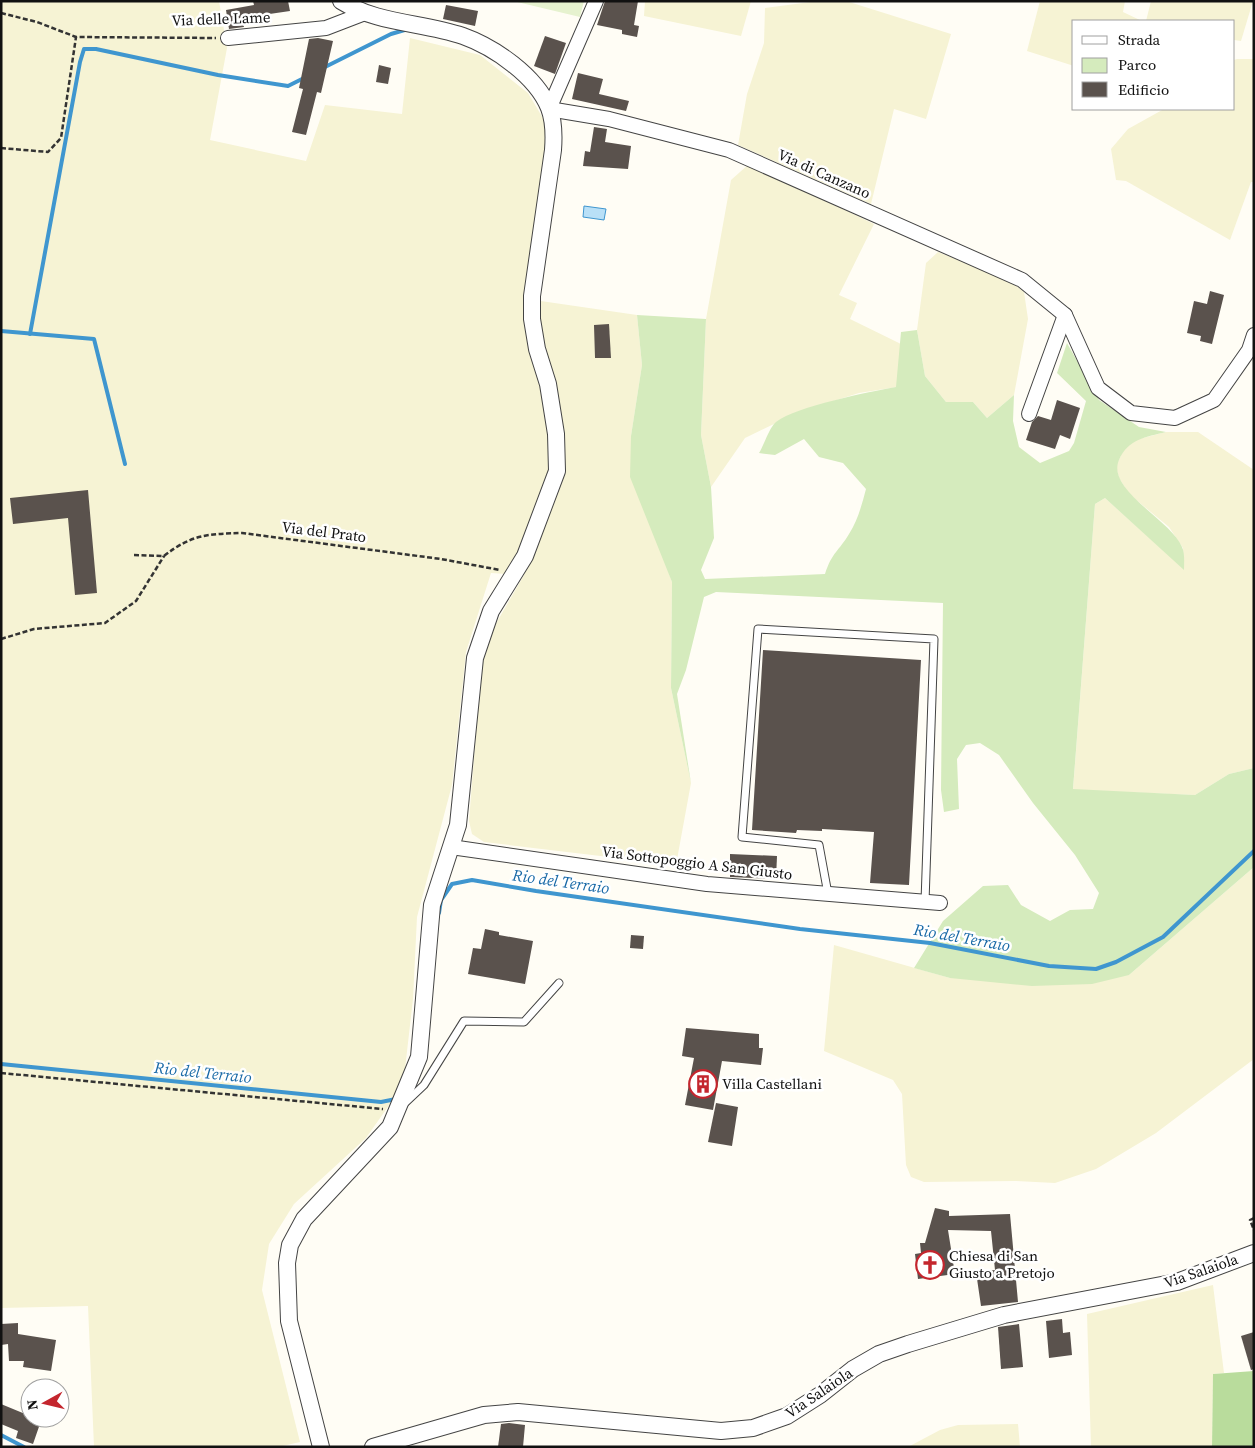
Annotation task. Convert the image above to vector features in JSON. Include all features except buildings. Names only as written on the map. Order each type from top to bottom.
[{"type":"street","points":[[321,1447],[289,1322],[287,1263],[290,1245],[304,1219],[390,1127],[418,1057],[432,905],[458,825],[476,658],[491,611],[525,556],[557,471],[556,434],[548,384],[537,349],[532,319],[532,296],[553,150],[554,136],[549,109],[529,80],[498,52],[463,36],[365,13],[341,1]]},
{"type":"street","points":[[549,109],[596,1]]},
{"type":"street","name":"Via delle Lame","points":[[228,38],[326,28],[365,13]]},
{"type":"street","name":"Via di Canzano","points":[[549,109],[609,119],[729,150],[1022,280],[1065,315],[1098,388],[1131,413],[1175,418],[1214,400],[1249,350],[1254,335]]},
{"type":"street","points":[[1029,414],[1065,315]]},
{"type":"street","name":"Via Sottopoggio A San Giusto","points":[[451,847],[707,884],[940,903]]},
{"type":"street","name":"Via Salaiola","points":[[373,1447],[484,1416],[518,1412],[721,1431],[753,1428],[787,1416],[879,1354],[1004,1315],[1177,1282],[1254,1253]]},
{"type":"lane","points":[[828,894],[818,845],[742,837],[758,629],[934,639],[925,902]]},
{"type":"lane","points":[[397,1110],[424,1085],[464,1021],[524,1022],[559,983]]},
{"type":"path","name":"Via delle Lame","points":[[1,12],[37,22],[76,37],[228,38]]},
{"type":"path","points":[[1,148],[48,152],[60,138],[76,37]]},
{"type":"path","name":"Via del Prato","points":[[164,556],[182,542],[210,534],[242,533],[441,559],[516,573]]},
{"type":"path","points":[[1,639],[34,629],[105,623],[136,601],[164,556],[134,555]]},
{"type":"path","points":[[1,1073],[397,1110]]},
{"type":"path","points":[[1254,1218],[1250,1220],[1254,1230]]},
{"type":"shaded area","points":[[1,1],[219,1],[227,48],[210,140],[306,161],[325,105],[402,114],[410,38],[480,55],[528,93],[550,130],[527,299],[637,315],[642,365],[631,436],[663,556],[672,582],[671,688],[691,783],[676,865],[484,842],[472,834],[469,821],[481,669],[491,632],[524,575],[491,573],[466,652],[452,785],[417,917],[413,999],[405,1069],[392,1101],[366,1138],[294,1204],[269,1244],[262,1290],[300,1442],[278,1447],[94,1447],[88,1306],[1,1308]]},
{"type":"shaded area","points":[[645,1],[751,1],[741,36],[644,16]]},
{"type":"shaded area","points":[[818,1],[846,1],[951,34],[926,119],[894,109],[871,204],[738,145],[747,94],[764,43],[765,8]]},
{"type":"shaded area","points":[[1040,1],[1125,1],[1123,12],[1140,20],[1072,20],[1072,65],[1027,51]]},
{"type":"shaded area","points":[[1151,1],[1253,1],[1241,41],[1235,40],[1235,20],[1146,20]]},
{"type":"shaded area","points":[[1254,59],[1254,182],[1251,182],[1230,240],[1126,181],[1116,180],[1111,149],[1128,129],[1162,110],[1235,110],[1235,60]]},
{"type":"shaded area","points":[[749,164],[874,224],[839,295],[857,303],[850,319],[901,344],[897,387],[859,393],[799,412],[745,438],[711,487],[701,435],[706,319],[731,180]]},
{"type":"shaded area","points":[[938,252],[1010,281],[1024,292],[1028,319],[1014,395],[987,418],[973,402],[946,402],[925,376],[917,330],[926,263]]},
{"type":"shaded area","points":[[1166,432],[1198,432],[1254,470],[1254,768],[1229,774],[1195,795],[1073,790],[1095,504],[1105,498],[1184,569],[1183,548],[1169,527],[1129,494],[1119,478],[1116,466],[1123,451],[1135,440]]},
{"type":"shaded area","points":[[1254,867],[1254,1059],[1156,1133],[1096,1169],[1055,1183],[1016,1181],[924,1182],[911,1177],[906,1165],[902,1094],[893,1080],[824,1051],[834,945],[950,978],[1129,975]]},
{"type":"shaded area","points":[[1213,1285],[1224,1373],[1213,1374],[1212,1447],[1091,1447],[1087,1314]]},
{"type":"shaded area","points":[[1018,1424],[1020,1447],[908,1447],[940,1430],[958,1425]]},
{"type":"green space","points":[[513,1],[584,1],[580,17]]},
{"type":"green space","points":[[637,315],[706,319],[701,435],[711,487],[714,538],[701,570],[705,579],[825,574],[833,556],[855,523],[866,489],[843,463],[819,457],[804,439],[775,455],[759,453],[773,425],[786,416],[834,400],[896,387],[901,332],[917,330],[925,376],[946,402],[973,402],[987,418],[1014,395],[1013,421],[1019,447],[1040,463],[1069,451],[1074,443],[1086,401],[1057,373],[1067,343],[1099,400],[1139,427],[1166,432],[1138,440],[1127,447],[1119,460],[1118,471],[1122,482],[1130,494],[1166,526],[1176,537],[1184,552],[1184,570],[1105,498],[1095,504],[1073,789],[1195,795],[1229,774],[1254,768],[1254,867],[1129,975],[1092,984],[1032,986],[950,978],[914,968],[943,921],[983,886],[1008,885],[1021,905],[1050,921],[1070,910],[1093,909],[1099,893],[1075,855],[1033,803],[999,755],[980,743],[966,745],[957,759],[959,809],[944,812],[941,790],[943,603],[716,592],[704,597],[686,670],[677,694],[691,783],[671,688],[672,582],[630,477],[631,436],[642,365]]},
{"type":"green space","points":[[1254,1371],[1254,1447],[1212,1447],[1213,1374]]},
{"type":"water","points":[[584,206],[606,209],[604,220],[583,217]]},
{"type":"waterway","points":[[323,68],[391,34],[408,29]]},
{"type":"waterway","points":[[30,334],[80,62],[84,49],[96,49],[218,75],[288,86],[304,78]]},
{"type":"waterway","points":[[1,331],[94,339],[125,464]]},
{"type":"waterway","name":"Rio del Terraio","points":[[439,913],[441,900],[452,884],[472,880],[800,929],[930,943],[1049,966],[1096,969],[1116,962],[1163,937],[1254,851]]},
{"type":"waterway","name":"Rio del Terraio","points":[[1,1064],[381,1102],[396,1099]]},
{"type":"waterway","points":[[1,1435],[24,1447]]},
{"type":"place","name":"Villa Castellani","points":[[703,1084]]},
{"type":"place","name":"Chiesa di San Giusto a Pretojo","points":[[930,1265]]}]
